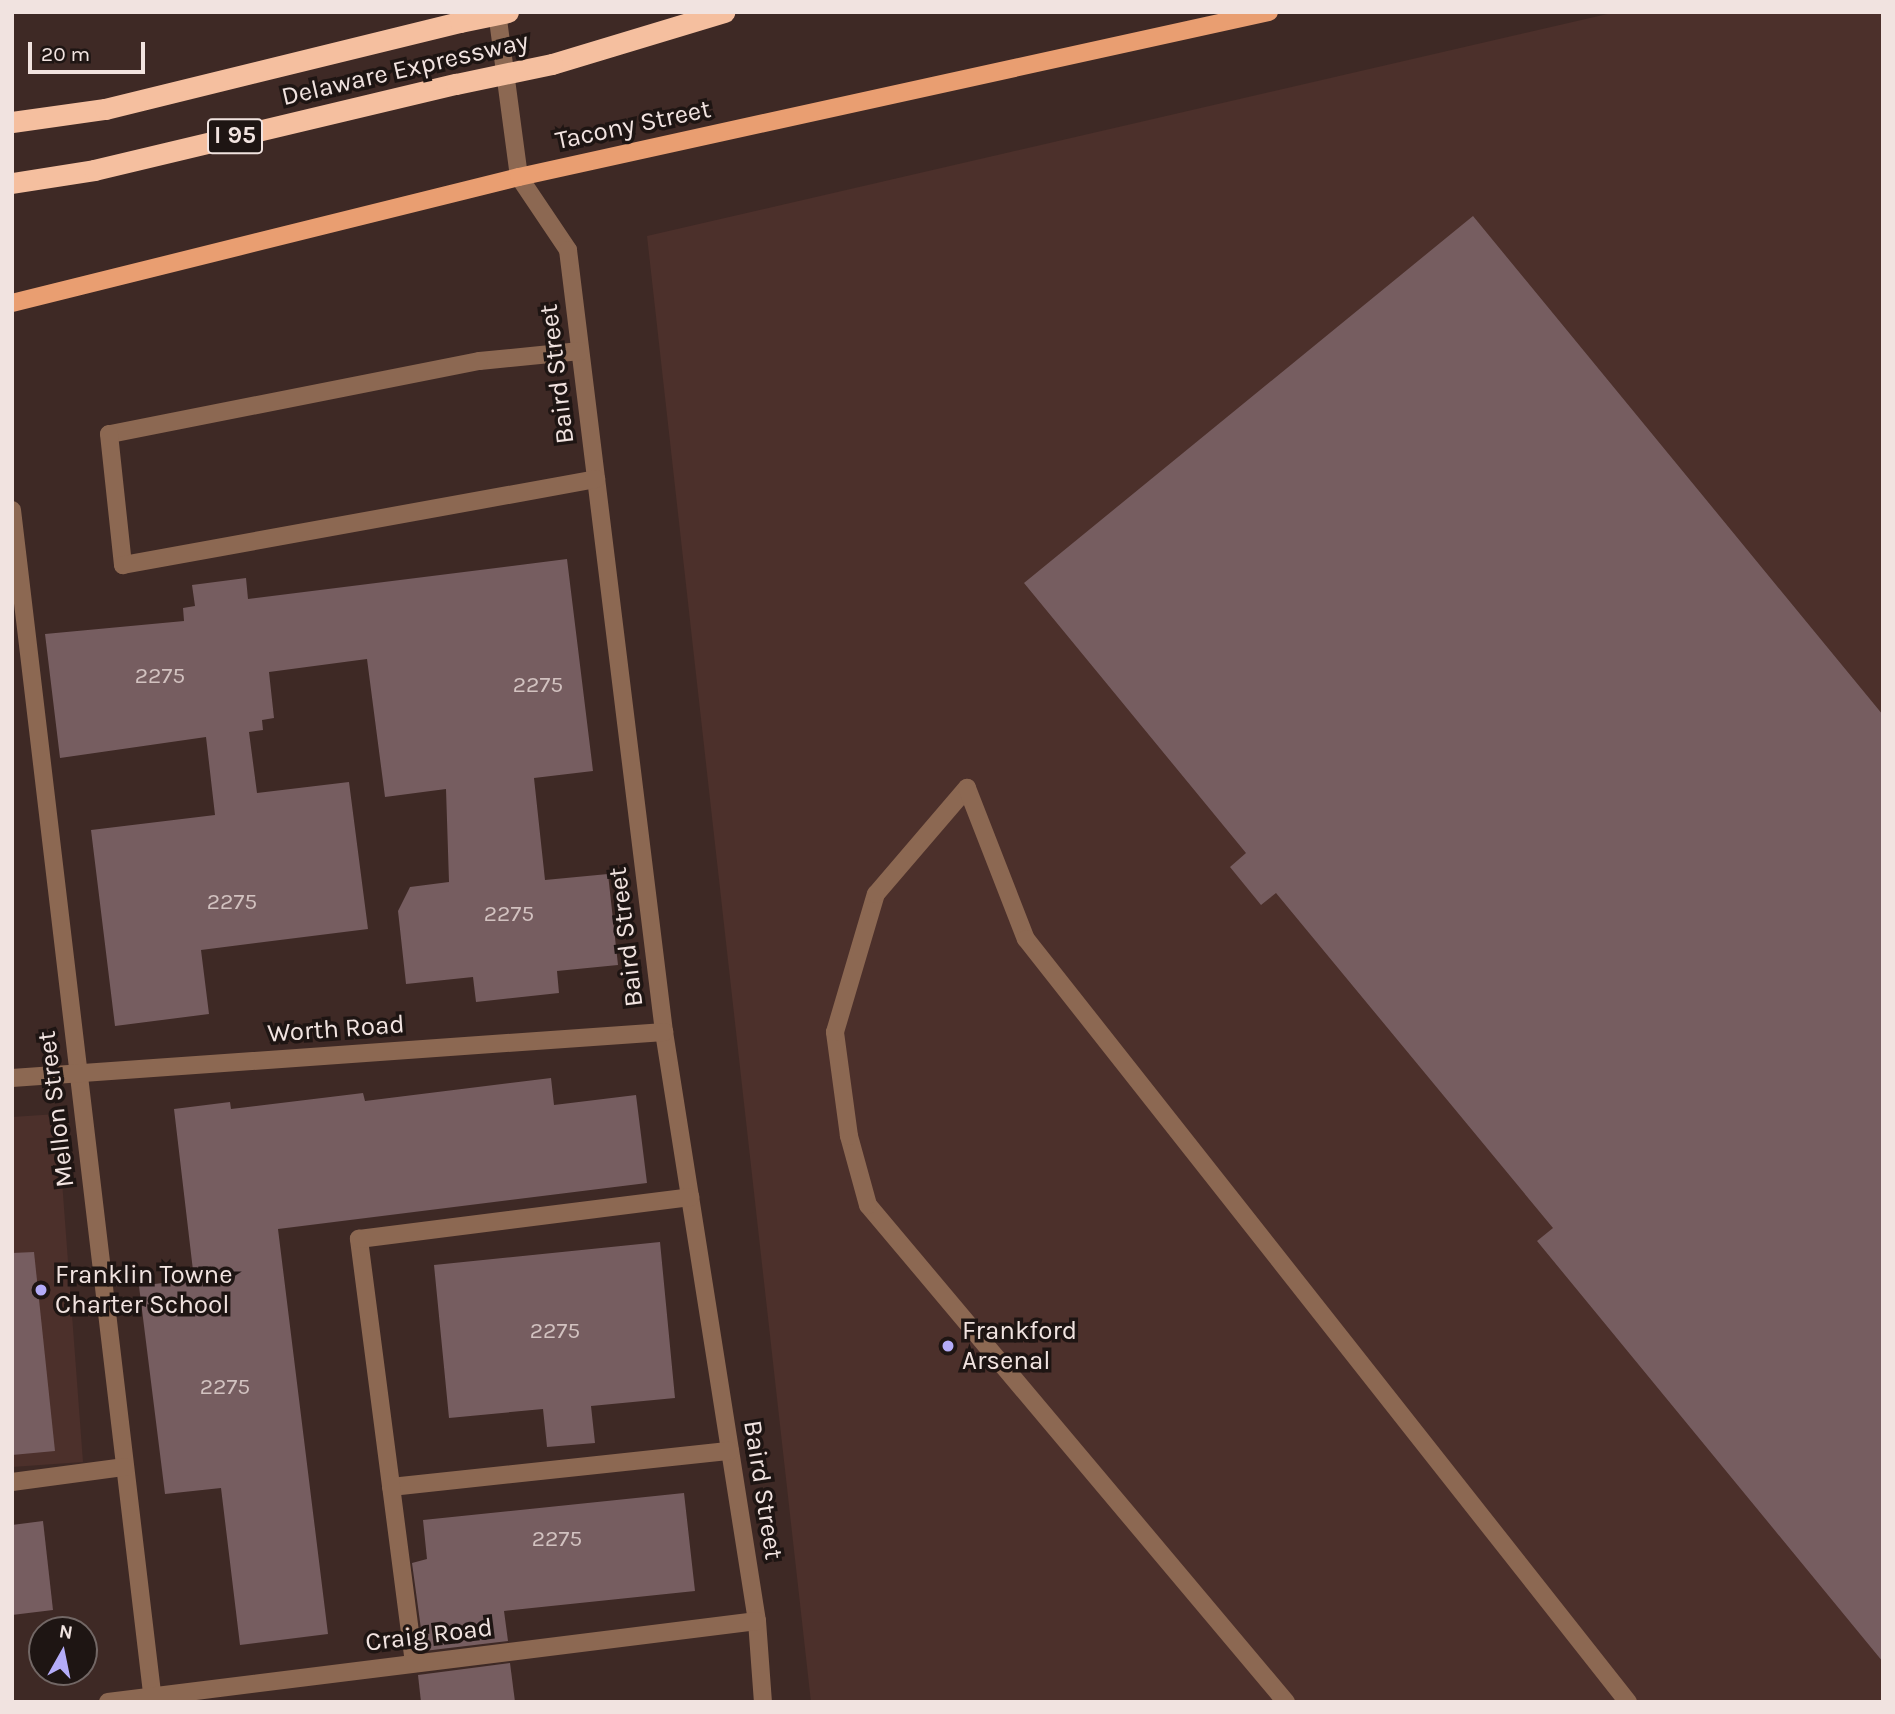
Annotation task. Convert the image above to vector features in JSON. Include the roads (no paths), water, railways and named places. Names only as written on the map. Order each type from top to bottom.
[{"type":"highway","name":"Delaware Expressway","points":[[12,122],[105,109],[508,12]]},
{"type":"highway","name":"Delaware Expressway","points":[[12,183],[94,170],[456,84],[552,64],[724,12]]},
{"type":"main road","name":"Tacony Street","points":[[12,303],[519,177],[1269,12]]},
{"type":"street","points":[[497,12],[519,177]]},
{"type":"street","name":"Baird Street","points":[[519,177],[568,250],[664,1032],[757,1621],[763,1702]]},
{"type":"street","points":[[580,351],[479,361],[109,434],[123,565],[596,479]]},
{"type":"street","name":"Mellon Street","points":[[12,510],[18,614],[79,1074],[152,1699]]},
{"type":"street","points":[[1286,1702],[868,1205],[849,1136],[835,1032],[876,894],[967,788],[1026,939],[1628,1702]]},
{"type":"street","name":"Worth Road","points":[[12,1078],[664,1032]]},
{"type":"street","points":[[414,1663],[359,1239],[690,1197]]},
{"type":"street","points":[[391,1487],[730,1451]]},
{"type":"street","points":[[12,1482],[125,1467]]},
{"type":"street","name":"Craig Road","points":[[108,1702],[152,1699],[414,1663],[757,1621]]},
{"type":"place","name":"Franklin Towne Charter School","points":[[41,1290]]},
{"type":"place","name":"Frankford Arsenal","points":[[948,1346]]}]
